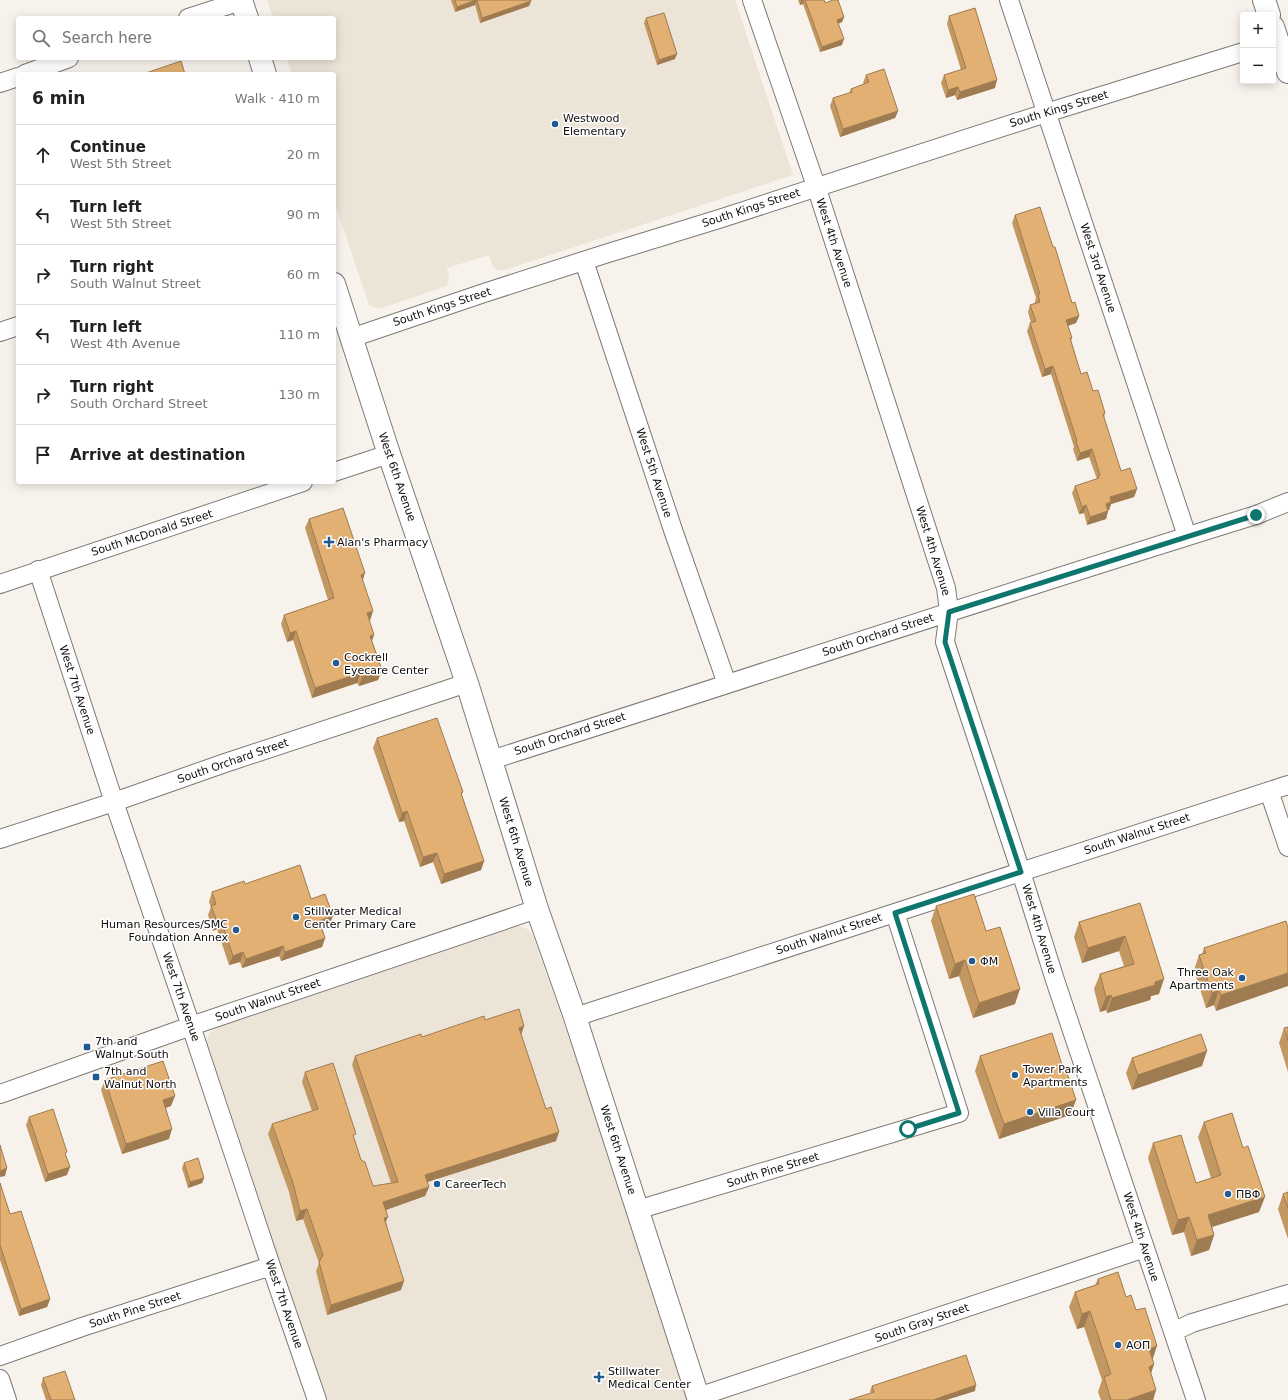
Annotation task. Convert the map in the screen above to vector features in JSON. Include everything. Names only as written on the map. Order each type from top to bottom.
[{"type":"main road","points":[[241,0],[246,16]]},
{"type":"main road","points":[[1264,0],[1268,12]]},
{"type":"main road","points":[[1278,37],[1288,72]]},
{"type":"main road","points":[[261,60],[264,72]]},
{"type":"main road","name":"West 6th Avenue","points":[[336,290],[389,454],[467,683],[537,909],[575,1017],[699,1399]]},
{"type":"street","points":[[194,16],[241,0]]},
{"type":"street","name":"West 4th Avenue","points":[[752,0],[816,186],[946,588],[949,612],[945,642],[1055,980],[1196,1400]]},
{"type":"street","name":"West 3rd Avenue","points":[[1009,0],[1187,536]]},
{"type":"street","name":"South Kings Street","points":[[351,338],[584,261],[719,219],[816,186],[1240,53]]},
{"type":"street","points":[[30,72],[63,60]]},
{"type":"street","points":[[0,84],[16,78]]},
{"type":"street","name":"West 5th Avenue","points":[[584,261],[673,530],[728,684]]},
{"type":"street","points":[[0,332],[16,327]]},
{"type":"street","points":[[336,471],[389,454]]},
{"type":"street","name":"South McDonald Street","points":[[0,584],[297,484]]},
{"type":"street","name":"South Orchard Street","points":[[491,760],[949,612],[1256,515],[1288,502]]},
{"type":"street","name":"West 7th Avenue","points":[[38,570],[114,802],[271,1266],[318,1400]]},
{"type":"street","name":"South Orchard Street","points":[[0,839],[467,683]]},
{"type":"street","name":"South Walnut Street","points":[[575,1017],[1288,785]]},
{"type":"street","points":[[1269,791],[1288,847]]},
{"type":"street","name":"South Walnut Street","points":[[0,1094],[191,1026],[537,909]]},
{"type":"street","name":"South Pine Street","points":[[638,1210],[959,1113],[895,913]]},
{"type":"street","name":"South Gray Street","points":[[699,1399],[1145,1248]]},
{"type":"street","name":"South Pine Street","points":[[0,1356],[82,1327],[271,1266]]},
{"type":"street","points":[[1173,1332],[1192,1324],[1288,1294]]},
{"type":"street","points":[[0,1379],[7,1400]]},
{"type":"shaded area","name":"Westwood Elementary","points":[[267,0],[735,0],[793,175],[508,269],[498,271],[492,265],[489,255],[447,268],[449,277],[447,286],[379,309],[369,305],[336,207],[336,72],[291,72],[287,60],[336,60],[336,16],[272,16]]},
{"type":"shaded area","name":"CareerTech","points":[[517,926],[526,928],[532,934],[699,1400],[319,1400],[207,1044],[207,1038],[211,1032],[219,1026]]},
{"type":"building","points":[[455,0],[476,0],[457,7]]},
{"type":"building","points":[[477,0],[531,0],[531,1],[482,18]]},
{"type":"building","points":[[805,0],[824,0],[825,3],[838,0],[844,17],[837,20],[844,39],[822,47]]},
{"type":"building","points":[[975,8],[997,80],[960,92],[958,87],[948,90],[944,75],[966,68],[949,16]]},
{"type":"building","points":[[664,13],[677,54],[659,60],[646,18]]},
{"type":"building","points":[[181,61],[184,72],[149,72]]},
{"type":"building","points":[[884,69],[898,111],[843,129],[833,98],[852,92],[851,89],[869,82],[866,75]]},
{"type":"building","points":[[1040,207],[1053,247],[1055,247],[1072,303],[1075,302],[1079,316],[1066,320],[1081,374],[1087,372],[1093,391],[1098,390],[1105,413],[1103,414],[1121,471],[1130,468],[1137,489],[1110,497],[1111,502],[1106,504],[1108,511],[1090,517],[1086,505],[1082,507],[1075,486],[1099,478],[1098,476],[1100,475],[1092,449],[1080,453],[1053,366],[1045,369],[1030,323],[1036,321],[1030,305],[1040,302],[1038,294],[1040,294],[1015,215]]},
{"type":"building","points":[[343,508],[365,573],[361,575],[373,611],[367,613],[374,635],[370,636],[382,670],[362,677],[361,673],[315,688],[296,631],[290,633],[284,615],[334,598],[309,519]]},
{"type":"building","points":[[437,718],[463,792],[461,793],[484,861],[444,874],[437,853],[423,857],[407,811],[402,813],[377,738]]},
{"type":"building","points":[[300,865],[311,899],[325,894],[333,916],[319,921],[325,938],[285,952],[283,946],[246,959],[243,952],[233,956],[221,920],[217,921],[211,906],[216,904],[212,892],[244,881],[245,884]]},
{"type":"building","name":"ΦΜ","points":[[974,894],[986,931],[1000,927],[1020,989],[979,1003],[965,960],[955,964],[936,906]]},
{"type":"building","points":[[1140,903],[1164,979],[1155,982],[1155,985],[1112,998],[1111,995],[1106,997],[1100,974],[1134,964],[1125,936],[1088,948],[1079,922]]},
{"type":"building","name":"Three Oak Apartments","points":[[1286,921],[1288,928],[1288,973],[1221,995],[1219,990],[1212,993],[1199,955],[1206,953],[1204,948]]},
{"type":"building","points":[[519,1009],[524,1026],[519,1028],[546,1109],[551,1107],[559,1132],[425,1175],[429,1187],[383,1202],[388,1217],[384,1218],[404,1281],[331,1305],[319,1262],[323,1255],[307,1209],[300,1211],[293,1183],[272,1124],[318,1109],[305,1072],[333,1063],[356,1134],[353,1135],[361,1160],[365,1162],[373,1186],[398,1182],[355,1056],[421,1034],[422,1037],[484,1016],[485,1020]]},
{"type":"building","points":[[1288,1027],[1288,1040],[1284,1028]]},
{"type":"building","points":[[1052,1033],[1064,1071],[1066,1070],[1076,1100],[1004,1124],[980,1056]]},
{"type":"building","points":[[1201,1034],[1207,1051],[1138,1075],[1132,1058]]},
{"type":"building","points":[[163,1061],[175,1096],[163,1100],[172,1129],[126,1144],[105,1080]]},
{"type":"building","points":[[53,1109],[67,1152],[65,1153],[70,1167],[48,1174],[29,1117]]},
{"type":"building","name":"ΠΒΦ","points":[[1232,1113],[1243,1148],[1248,1146],[1265,1197],[1208,1215],[1214,1235],[1197,1240],[1189,1217],[1178,1220],[1153,1143],[1181,1135],[1196,1183],[1221,1175],[1204,1122]]},
{"type":"building","points":[[0,1145],[7,1168],[0,1171]]},
{"type":"building","points":[[198,1158],[204,1178],[190,1182],[184,1163]]},
{"type":"building","points":[[0,1183],[10,1214],[21,1211],[50,1299],[21,1309],[0,1245]]},
{"type":"building","points":[[1288,1192],[1288,1208],[1283,1194]]},
{"type":"building","name":"AOΠ","points":[[1118,1272],[1126,1297],[1131,1295],[1136,1310],[1145,1308],[1157,1346],[1149,1349],[1154,1364],[1149,1367],[1156,1390],[1127,1400],[1111,1400],[1104,1377],[1111,1374],[1090,1311],[1082,1314],[1075,1292],[1099,1284],[1098,1279]]},
{"type":"building","points":[[966,1355],[976,1385],[933,1400],[849,1400],[874,1392],[872,1386]]},
{"type":"building","points":[[65,1371],[75,1400],[51,1400],[43,1378]]},
{"type":"place","name":"Westwood Elementary","points":[[555,124]]},
{"type":"place","name":"Alan's Pharmacy","points":[[329,542]]},
{"type":"place","name":"Cockrell Eyecare Center","points":[[336,663]]},
{"type":"place","name":"Stillwater Medical Center Primary Care","points":[[296,917]]},
{"type":"place","name":"Human Resources/SMC Foundation Annex","points":[[236,930]]},
{"type":"place","name":"ΦΜ","points":[[972,961]]},
{"type":"place","name":"Three Oak Apartments","points":[[1242,978]]},
{"type":"place","name":"7th and Walnut South","points":[[87,1047]]},
{"type":"place","name":"Tower Park Apartments","points":[[1015,1075]]},
{"type":"place","name":"7th and Walnut North","points":[[96,1077]]},
{"type":"place","name":"Villa Court","points":[[1030,1112]]},
{"type":"place","name":"CareerTech","points":[[437,1184]]},
{"type":"place","name":"ΠΒΦ","points":[[1228,1194]]},
{"type":"place","name":"AOΠ","points":[[1118,1345]]},
{"type":"place","name":"Stillwater Medical Center","points":[[599,1377]]},
{"type":"route","points":[[908,1129],[959,1113],[895,913],[1021,872],[945,642],[949,612],[1256,515]]}]
